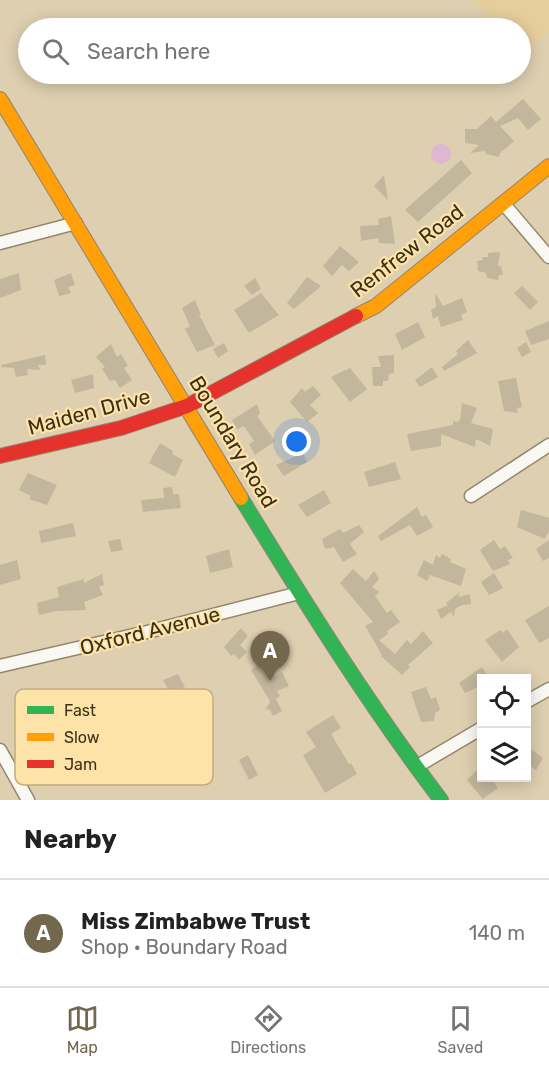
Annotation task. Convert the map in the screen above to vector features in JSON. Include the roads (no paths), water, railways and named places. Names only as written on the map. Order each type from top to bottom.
[{"type":"street","name":"Boundary Road","points":[[0,99],[299,593],[416,767],[441,800]]},
{"type":"street","name":"Renfrew Road","points":[[187,406],[376,306],[549,166]]},
{"type":"street","points":[[503,203],[549,257]]},
{"type":"street","points":[[0,243],[76,223]]},
{"type":"street","name":"Maiden Drive","points":[[0,456],[121,428],[187,406]]},
{"type":"street","points":[[471,496],[549,445]]},
{"type":"street","name":"Oxford Avenue","points":[[0,666],[147,633],[299,593]]},
{"type":"street","points":[[531,699],[549,689]]},
{"type":"street","points":[[416,767],[477,731]]},
{"type":"street","points":[[0,750],[15,777]]},
{"type":"street","points":[[20,785],[28,800]]},
{"type":"place","name":"Miss Zimbabwe Trust","points":[[270,681]]}]
